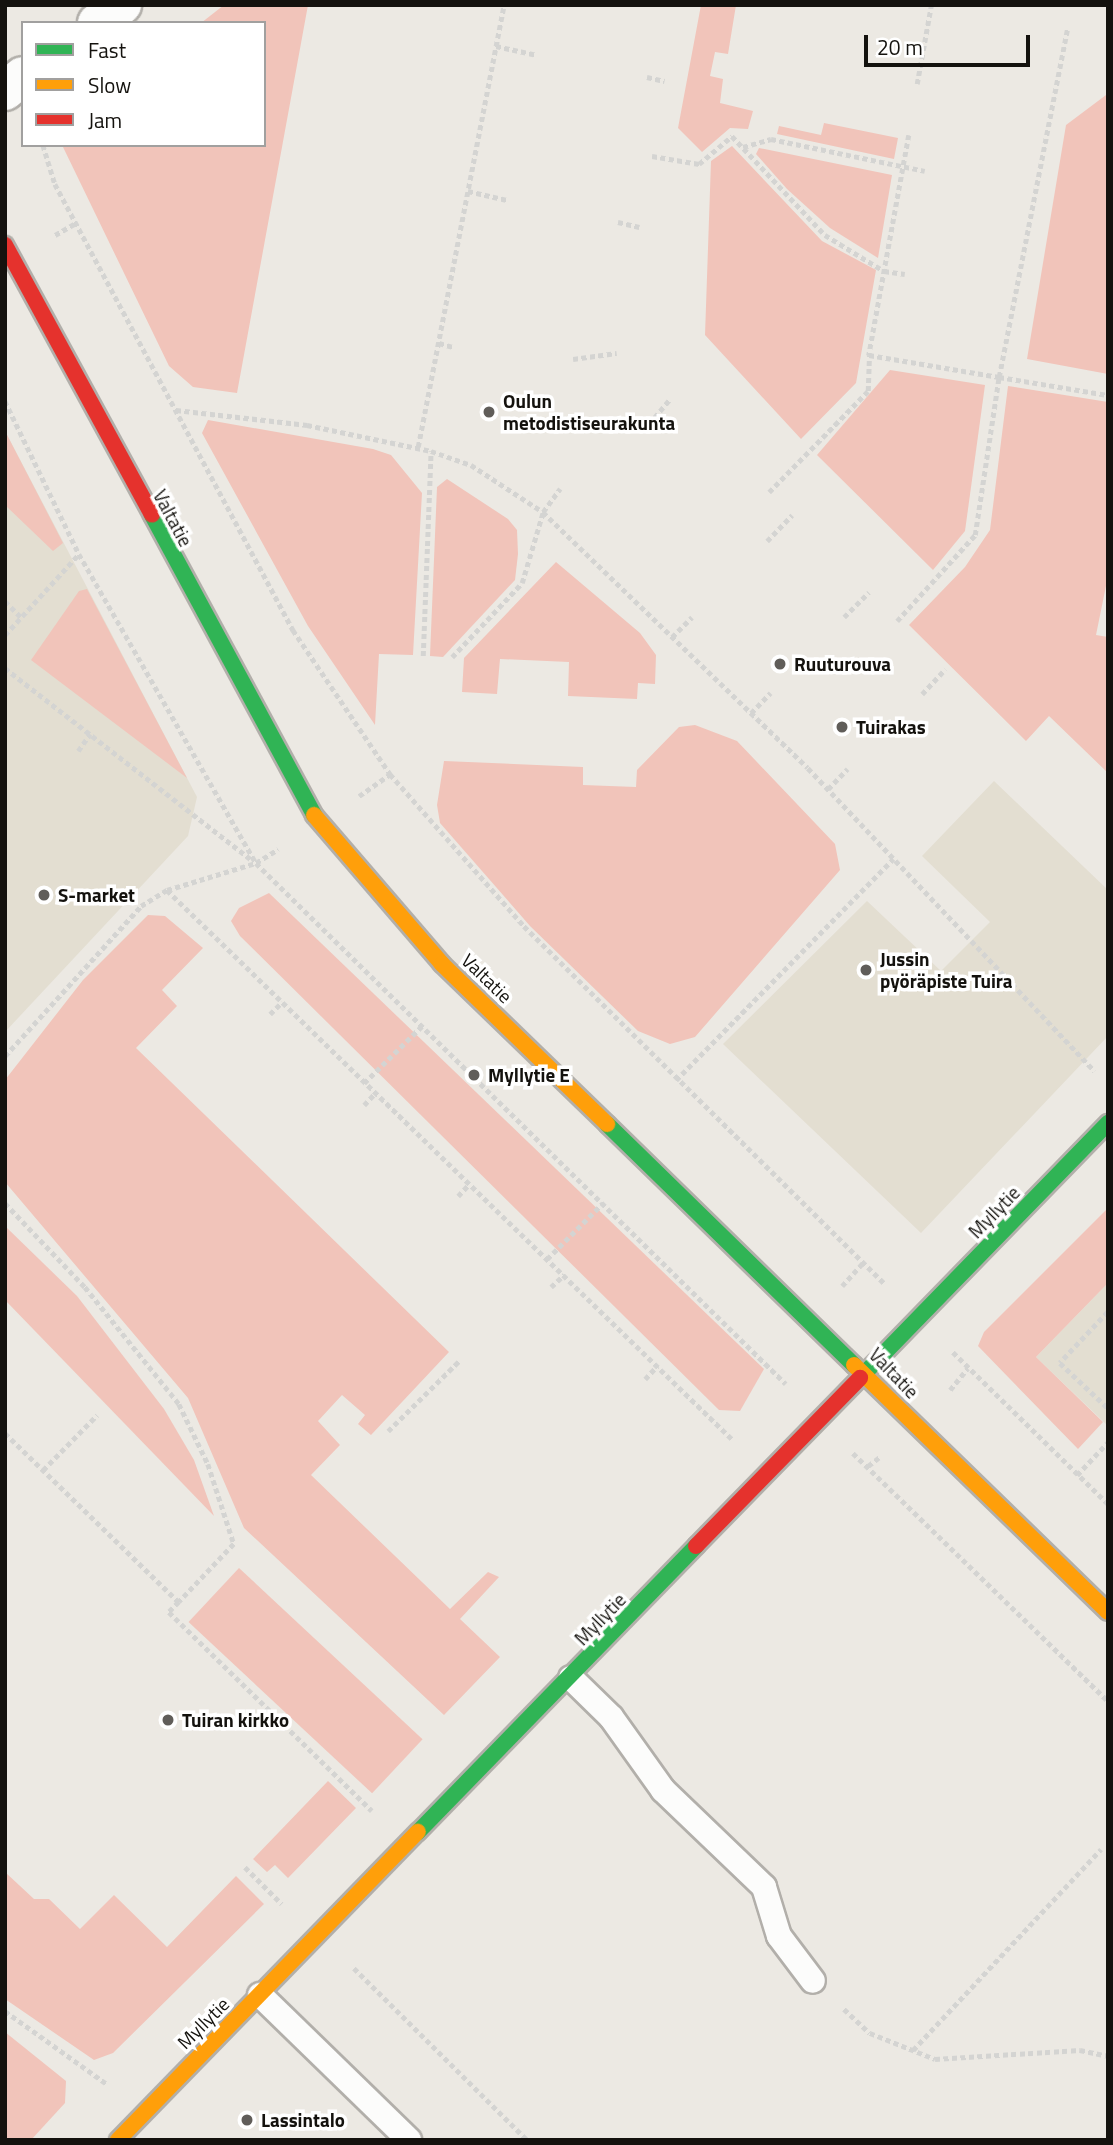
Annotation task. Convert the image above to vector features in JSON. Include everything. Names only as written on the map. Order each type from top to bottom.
[{"type":"street","points":[[100,21],[122,5]]},
{"type":"street","points":[[5,91],[21,78]]},
{"type":"street","name":"Valtatie","points":[[5,244],[319,824],[442,964],[1108,1612]]},
{"type":"street","name":"Myllytie","points":[[118,2140],[868,1376],[1108,1123]]},
{"type":"lane","points":[[571,1678],[611,1717],[663,1790],[764,1887],[779,1936],[813,1981]]},
{"type":"lane","points":[[260,1995],[409,2140]]},
{"type":"path","points":[[418,447],[504,5]]},
{"type":"path","points":[[917,84],[931,6]]},
{"type":"path","points":[[897,621],[975,535],[999,377],[1067,30]]},
{"type":"path","points":[[496,46],[537,55]]},
{"type":"path","points":[[647,77],[665,81]]},
{"type":"path","points":[[769,492],[868,391],[869,355],[909,135]]},
{"type":"path","points":[[652,156],[699,164],[732,136],[825,235],[884,271],[905,274]]},
{"type":"path","points":[[743,148],[771,139],[925,171]]},
{"type":"path","points":[[44,147],[55,184],[293,630],[390,774],[524,926],[863,1263]]},
{"type":"path","points":[[468,191],[507,200]]},
{"type":"path","points":[[618,222],[639,227]]},
{"type":"path","points":[[439,343],[453,346]]},
{"type":"path","points":[[573,359],[617,353]]},
{"type":"path","points":[[869,355],[1108,395]]},
{"type":"path","points":[[649,424],[670,399]]},
{"type":"path","points":[[176,410],[307,425],[418,447],[471,465],[543,512],[828,789],[1095,1072]]},
{"type":"path","points":[[423,656],[431,451]]},
{"type":"path","points":[[453,657],[522,583],[543,512],[560,489]]},
{"type":"path","points":[[767,541],[792,516]]},
{"type":"path","points":[[5,635],[79,554]]},
{"type":"path","points":[[844,617],[869,592]]},
{"type":"path","points":[[5,601],[21,617]]},
{"type":"path","points":[[672,638],[692,617]]},
{"type":"path","points":[[5,668],[256,863]]},
{"type":"path","points":[[922,694],[945,669]]},
{"type":"path","points":[[751,713],[770,693]]},
{"type":"path","points":[[78,751],[90,734]]},
{"type":"path","points":[[828,789],[847,769]]},
{"type":"path","points":[[5,1056],[141,906],[167,890],[256,863],[319,824],[390,774]]},
{"type":"path","points":[[676,1080],[893,859]]},
{"type":"path","points":[[167,890],[733,1440]]},
{"type":"path","points":[[270,1014],[282,1002]]},
{"type":"path","points":[[364,1083],[422,1026]]},
{"type":"path","points":[[364,1105],[375,1093]]},
{"type":"path","points":[[458,1196],[469,1184]]},
{"type":"path","points":[[5,1203],[85,1287],[179,1404],[208,1464],[234,1544],[169,1612],[373,1812]]},
{"type":"path","points":[[547,1259],[603,1203]]},
{"type":"path","points":[[551,1287],[564,1275]]},
{"type":"path","points":[[1108,1312],[1060,1363],[1108,1408]]},
{"type":"path","points":[[388,1431],[459,1361]]},
{"type":"path","points":[[645,1379],[657,1366]]},
{"type":"path","points":[[968,1368],[1108,1504]]},
{"type":"path","points":[[43,1470],[97,1415]]},
{"type":"path","points":[[5,1433],[179,1602]]},
{"type":"path","points":[[1077,1475],[1108,1442]]},
{"type":"path","points":[[868,1466],[1108,1701]]},
{"type":"path","points":[[913,2050],[1101,1849]]},
{"type":"path","points":[[245,1867],[316,1938],[355,1969],[527,2140]]},
{"type":"path","points":[[813,1981],[870,2033],[936,2059],[1080,2050],[1108,2056]]},
{"type":"path","points":[[5,2011],[110,2087],[140,2118]]},
{"type":"shaded area","points":[[224,5],[308,5],[237,393],[193,387],[169,366],[63,147],[266,147],[266,21],[204,21]]},
{"type":"shaded area","points":[[701,5],[736,5],[728,54],[715,52],[710,76],[723,79],[720,103],[753,111],[748,129],[730,128],[702,152],[678,128]]},
{"type":"shaded area","points":[[1108,77],[1108,374],[1027,359],[1066,125],[1106,95]]},
{"type":"shaded area","points":[[824,123],[898,138],[894,159],[777,134],[779,126],[821,135]]},
{"type":"shaded area","points":[[732,146],[822,241],[876,270],[856,383],[801,439],[705,335],[711,161]]},
{"type":"shaded area","points":[[759,148],[892,175],[878,258],[830,228],[787,189],[756,154]]},
{"type":"shaded area","points":[[890,370],[985,385],[965,531],[933,570],[817,455]]},
{"type":"shaded area","points":[[1008,386],[1108,402],[1108,576],[1096,635],[1108,637],[1108,773],[1049,716],[1026,741],[909,625],[965,567],[990,530]]},
{"type":"shaded area","points":[[208,420],[373,449],[391,455],[422,493],[413,655],[379,654],[375,725],[308,626],[202,433]]},
{"type":"shaded area","points":[[5,431],[197,797],[188,836],[5,1032]]},
{"type":"shaded area","points":[[5,431],[63,543],[53,551],[5,505]]},
{"type":"shaded area","points":[[447,479],[508,519],[517,530],[518,554],[515,580],[443,657],[430,656],[437,487]]},
{"type":"shaded area","points":[[556,562],[640,633],[656,655],[655,684],[638,683],[637,699],[568,696],[569,662],[500,659],[497,694],[462,692],[464,658]]},
{"type":"shaded area","points":[[87,589],[187,778],[31,660],[79,591]]},
{"type":"shaded area","points":[[695,725],[737,741],[835,844],[840,870],[695,1037],[670,1044],[638,1031],[530,926],[440,823],[437,805],[444,761],[583,767],[583,785],[636,787],[637,770],[679,727]]},
{"type":"shaded area","points":[[994,781],[1108,890],[1108,1036],[921,1233],[723,1044],[867,901],[941,971],[990,922],[922,856]]},
{"type":"shaded area","points":[[269,893],[764,1369],[740,1411],[719,1410],[240,936],[231,921],[239,908]]},
{"type":"shaded area","points":[[148,915],[165,916],[203,948],[162,990],[177,1006],[136,1048],[449,1352],[371,1435],[358,1424],[365,1415],[342,1395],[318,1421],[340,1445],[311,1475],[450,1609],[488,1572],[499,1577],[460,1619],[500,1657],[444,1715],[244,1528],[188,1398],[5,1182],[5,1080],[83,980]]},
{"type":"shaded area","points":[[1108,1208],[1108,1283],[1036,1357],[1103,1422],[1078,1449],[978,1346],[984,1332]]},
{"type":"shaded area","points":[[5,1226],[77,1296],[164,1409],[194,1460],[214,1516],[5,1300]]},
{"type":"shaded area","points":[[1108,1283],[1108,1426],[1036,1357]]},
{"type":"shaded area","points":[[239,1568],[423,1739],[372,1793],[189,1622]]},
{"type":"shaded area","points":[[328,1781],[356,1808],[288,1878],[275,1865],[267,1872],[253,1859]]},
{"type":"shaded area","points":[[5,1872],[34,1899],[49,1899],[80,1929],[114,1895],[167,1947],[236,1876],[264,1904],[113,2053],[94,2060],[5,1999]]},
{"type":"shaded area","points":[[5,2032],[66,2081],[65,2103],[31,2140],[5,2140]]},
{"type":"traffic: fast","points":[[152,515],[314,815]]},
{"type":"traffic: fast","points":[[860,1378],[1108,1123]]},
{"type":"traffic: fast","points":[[607,1124],[854,1365]]},
{"type":"traffic: fast","points":[[418,1832],[696,1546]]},
{"type":"traffic: slow","points":[[314,815],[442,964],[607,1124]]},
{"type":"traffic: slow","points":[[854,1365],[1108,1612]]},
{"type":"traffic: slow","points":[[118,2140],[418,1832]]},
{"type":"traffic: jam","points":[[5,245],[152,515]]},
{"type":"traffic: jam","points":[[696,1546],[860,1378]]},
{"type":"place","name":"Oulun metodistiseurakunta","points":[[489,412]]},
{"type":"place","name":"Ruuturouva","points":[[780,664]]},
{"type":"place","name":"Tuirakas","points":[[842,727]]},
{"type":"place","name":"S-market","points":[[44,895]]},
{"type":"place","name":"Jussin pyöräpiste Tuira","points":[[866,970]]},
{"type":"place","name":"Myllytie E","points":[[474,1075]]},
{"type":"place","name":"Tuiran kirkko","points":[[168,1720]]},
{"type":"place","name":"Lassintalo","points":[[247,2120]]}]
